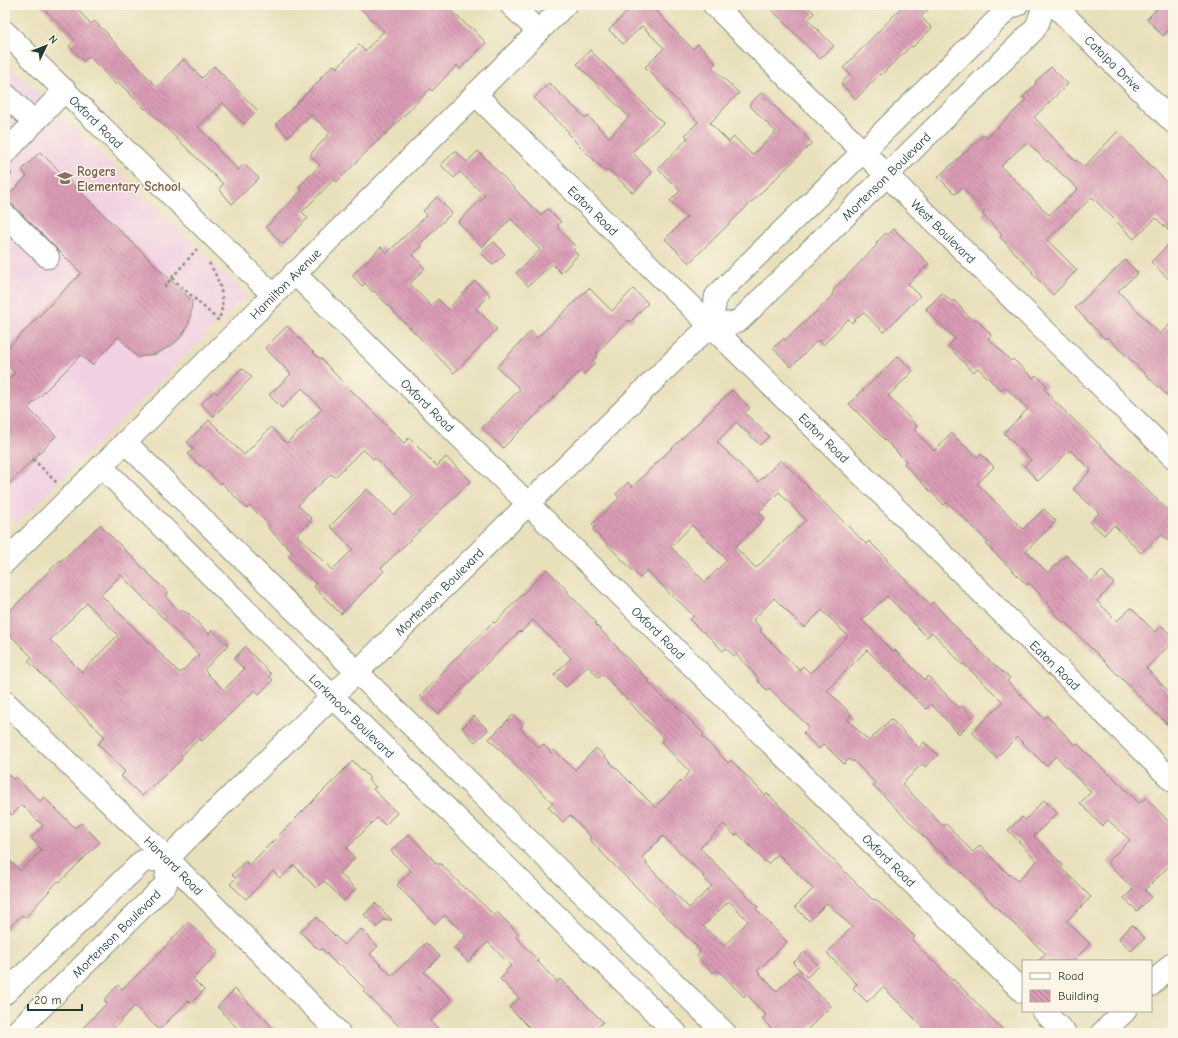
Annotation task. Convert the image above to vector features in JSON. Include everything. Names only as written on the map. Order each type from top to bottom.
[{"type":"street","points":[[512,5],[538,31]]},
{"type":"street","name":"Hamilton Avenue","points":[[5,562],[565,5]]},
{"type":"street","name":"West Boulevard","points":[[714,5],[1173,457]]},
{"type":"street","points":[[711,326],[716,296],[1009,8],[1017,5]]},
{"type":"street","name":"Mortenson Boulevard","points":[[15,1033],[166,884],[168,859],[332,696],[711,326],[733,323],[740,320],[1034,30],[1044,5]]},
{"type":"street","name":"Catalpa Drive","points":[[1054,5],[1173,122]]},
{"type":"street","name":"Oxford Road","points":[[5,32],[274,294]]},
{"type":"street","points":[[5,153],[64,90]]},
{"type":"street","points":[[5,94],[34,122]]},
{"type":"street","name":"Eaton Road","points":[[475,94],[1173,781]]},
{"type":"street","points":[[5,215],[48,257]]},
{"type":"street","name":"Oxford Road","points":[[294,274],[1022,991]]},
{"type":"street","points":[[125,442],[725,1033]]},
{"type":"street","name":"Larkmoor Boulevard","points":[[101,466],[332,696],[676,1033]]},
{"type":"street","name":"Harvard Road","points":[[5,702],[168,859],[339,1033]]},
{"type":"street","points":[[5,993],[143,861],[168,859]]},
{"type":"street","points":[[605,963],[629,939]]},
{"type":"street","points":[[1152,984],[1173,963]]},
{"type":"street","points":[[1044,1012],[1065,1033]]},
{"type":"street","points":[[1102,1033],[1123,1012]]},
{"type":"path","points":[[164,286],[211,234]]},
{"type":"path","points":[[172,278],[219,321],[221,315],[222,294],[215,272],[207,258]]},
{"type":"path","points":[[33,459],[71,496]]},
{"type":"shaded area","name":"Rogers Elementary School","points":[[5,61],[246,295],[16,525],[5,514]]},
{"type":"building","points":[[40,5],[73,5],[91,24],[94,21],[109,35],[108,36],[157,87],[184,59],[202,78],[214,66],[257,110],[244,124],[223,103],[198,127],[238,170],[244,164],[259,178],[232,204],[219,189],[223,184],[146,108],[145,109],[118,82],[116,85],[89,56],[84,61],[69,46],[75,40]]},
{"type":"building","points":[[357,5],[443,5],[470,28],[471,27],[486,43],[460,69],[457,65],[432,91],[430,89],[337,182],[334,179],[302,212],[308,218],[283,244],[266,227],[302,190],[299,187],[320,165],[310,155],[330,133],[311,114],[288,137],[276,124],[334,65],[337,68],[359,45],[365,51],[384,31]]},
{"type":"building","points":[[634,5],[650,5],[693,49],[698,44],[716,63],[712,67],[739,93],[710,123],[729,142],[734,137],[752,155],[776,132],[749,105],[761,93],[812,143],[689,263],[665,239],[687,217],[670,201],[680,191],[658,169],[688,138],[685,135],[698,122],[645,67],[664,48],[642,26],[623,44],[609,30]]},
{"type":"building","points":[[767,5],[806,5],[814,13],[808,20],[834,46],[820,59]]},
{"type":"building","points":[[904,5],[933,5],[921,17],[932,28],[913,47],[911,46],[881,75],[880,74],[856,99],[841,84],[850,74],[843,68]]},
{"type":"building","points":[[1161,5],[1173,5],[1173,26],[1163,36],[1147,19]]},
{"type":"building","points":[[590,50],[663,123],[632,152],[652,173],[633,193],[608,169],[606,172],[568,134],[569,132],[534,98],[549,83],[586,118],[588,116],[609,137],[629,117],[577,64]]},
{"type":"building","points":[[1051,67],[1068,84],[1034,117],[1075,161],[1076,160],[1084,167],[1117,132],[1173,188],[1173,235],[1156,218],[1134,239],[1092,197],[1047,240],[1077,270],[1053,295],[1000,237],[1002,234],[982,214],[985,211],[962,188],[955,194],[938,177],[984,135],[987,138],[1026,100],[1023,97],[1036,84],[1035,82]],"holes":[[[1027,142],[1047,162],[1048,161],[1078,189],[1049,215],[1001,166]]]},
{"type":"building","points":[[455,151],[467,162],[478,151],[540,215],[548,209],[561,222],[557,225],[559,227],[558,228],[576,247],[573,250],[578,255],[561,273],[552,264],[528,286],[516,273],[540,250],[511,219],[482,247],[458,222],[485,196],[460,172],[454,178],[441,165]]},
{"type":"building","points":[[40,152],[192,301],[191,312],[185,331],[179,339],[172,345],[156,354],[138,357],[118,337],[92,365],[81,355],[28,408],[56,436],[5,488],[5,383],[15,373],[5,363],[5,351],[81,273],[14,206],[5,203],[5,199],[27,176],[22,170]]},
{"type":"building","points":[[437,197],[452,213],[420,244],[422,246],[413,255],[425,268],[410,284],[431,306],[438,299],[448,309],[475,281],[490,295],[476,309],[497,329],[454,373],[374,291],[373,292],[365,283],[362,286],[352,275],[381,247],[387,253],[427,215],[423,211]]},
{"type":"building","points":[[894,229],[929,264],[908,284],[920,296],[884,332],[863,312],[852,323],[848,319],[823,345],[818,340],[791,367],[773,348],[783,339],[785,340],[818,310],[832,296],[834,289],[877,245],[876,243],[886,233],[888,235]]},
{"type":"building","points":[[1173,240],[1173,283],[1151,262]]},
{"type":"building","points":[[494,242],[505,254],[493,265],[481,253]]},
{"type":"building","points":[[1125,260],[1138,273],[1118,291],[1160,334],[1173,321],[1173,401],[1107,337],[1105,339],[1075,308]]},
{"type":"building","points":[[589,288],[612,311],[633,289],[648,303],[630,322],[628,320],[596,354],[598,355],[592,361],[595,363],[584,374],[581,370],[503,448],[482,428],[520,389],[497,367],[531,331],[537,338]]},
{"type":"building","points":[[942,293],[952,302],[954,300],[973,321],[976,319],[991,335],[988,338],[1011,361],[1013,359],[1033,378],[1036,375],[1047,386],[1044,389],[1049,394],[1048,395],[1173,515],[1173,545],[1161,534],[1141,553],[1114,525],[1104,535],[1090,522],[1099,513],[1073,489],[1091,470],[1070,450],[1038,481],[1024,466],[1031,460],[1004,433],[1028,409],[1005,387],[1001,391],[978,368],[973,372],[948,346],[955,339],[926,309]]},
{"type":"building","points":[[287,326],[319,358],[320,357],[404,443],[409,438],[437,466],[446,457],[471,481],[381,568],[384,571],[341,614],[314,587],[317,584],[288,556],[292,552],[268,528],[270,526],[250,506],[247,509],[221,482],[220,484],[188,454],[193,449],[187,442],[209,420],[244,455],[271,427],[286,443],[288,442],[322,409],[302,388],[282,408],[269,395],[291,374],[265,348]],"holes":[[[363,449],[373,459],[375,458],[414,496],[394,515],[367,489],[330,526],[353,549],[332,570],[297,535],[312,519],[298,505],[331,474],[335,477]]]},
{"type":"building","points":[[898,356],[913,371],[888,396],[917,426],[914,430],[934,451],[951,433],[978,458],[981,454],[994,467],[977,484],[1023,529],[1044,509],[1056,521],[1026,551],[1048,573],[1066,555],[1091,582],[1102,571],[1114,583],[1097,601],[1117,621],[1131,608],[1155,632],[1162,626],[1173,637],[1173,642],[1146,668],[1173,696],[1173,730],[1064,621],[1063,622],[1053,612],[1054,611],[1049,606],[1050,605],[1029,583],[1027,585],[986,544],[988,542],[947,502],[944,505],[925,486],[904,464],[906,461],[849,404]]},
{"type":"building","points":[[242,368],[252,377],[214,416],[201,404],[214,391],[217,394]]},
{"type":"building","points":[[732,390],[750,408],[745,413],[769,436],[760,445],[736,422],[717,442],[758,482],[781,460],[866,544],[869,541],[930,605],[933,602],[986,658],[1010,678],[1007,681],[1044,718],[1047,716],[1075,745],[1077,743],[1139,803],[1146,798],[1173,826],[1173,862],[1145,890],[1151,897],[1137,911],[1124,898],[1133,889],[1107,862],[1130,840],[1108,820],[1102,826],[1080,803],[1091,792],[1056,756],[1046,766],[1017,737],[996,758],[972,732],[1003,702],[964,664],[963,665],[932,632],[927,637],[887,596],[862,620],[893,652],[895,650],[925,680],[928,676],[959,708],[962,706],[974,719],[959,734],[931,704],[926,709],[867,650],[827,690],[852,715],[847,719],[869,741],[891,719],[919,748],[924,742],[938,755],[925,767],[922,764],[902,784],[943,826],[946,824],[973,852],[980,845],[1009,875],[1010,874],[1018,881],[1037,861],[1008,830],[1022,817],[1025,820],[1044,800],[1057,813],[1034,836],[1063,865],[1061,868],[1091,897],[1067,921],[1090,944],[1074,960],[1039,960],[1046,954],[998,909],[941,851],[940,853],[873,785],[875,783],[853,760],[852,762],[849,759],[844,764],[824,744],[819,749],[803,733],[809,727],[769,688],[767,690],[757,680],[758,678],[736,654],[734,656],[726,648],[723,651],[690,620],[694,616],[647,570],[640,578],[593,530],[595,527],[592,524],[619,498],[616,494],[628,482],[632,487]],"holes":[[[779,492],[806,520],[756,568],[735,547],[765,518],[759,512]],[[692,525],[727,560],[705,582],[671,547]],[[774,598],[804,628],[822,610],[848,636],[810,673],[803,666],[799,670],[760,631],[762,629],[753,620]]]},
{"type":"building","points":[[100,525],[168,593],[165,596],[176,608],[189,614],[209,634],[212,630],[228,645],[204,670],[224,690],[244,669],[234,659],[245,647],[271,674],[269,676],[273,680],[259,694],[255,690],[202,741],[199,739],[180,757],[182,759],[142,796],[121,776],[125,772],[98,744],[105,737],[28,661],[32,657],[5,630],[5,616],[60,560],[61,561]],"holes":[[[121,575],[199,655],[180,673],[101,595]],[[87,603],[118,635],[82,672],[50,640]]]},
{"type":"building","points":[[547,569],[596,622],[595,624],[648,680],[647,681],[668,702],[670,700],[704,734],[702,736],[728,763],[731,760],[765,795],[767,793],[873,900],[875,899],[898,920],[915,937],[912,940],[933,962],[934,961],[952,980],[953,979],[1006,1033],[929,1033],[883,987],[867,1002],[853,988],[857,984],[827,953],[852,927],[827,903],[809,921],[795,907],[813,889],[778,854],[768,864],[737,833],[735,836],[724,824],[700,848],[758,907],[756,909],[787,942],[757,971],[777,991],[796,972],[831,1006],[804,1033],[776,1033],[762,1019],[766,1015],[746,994],[744,997],[718,970],[713,973],[697,956],[700,953],[700,950],[609,860],[589,839],[591,837],[570,815],[563,822],[548,807],[553,803],[489,739],[513,715],[523,725],[520,728],[539,748],[543,744],[551,753],[554,750],[575,770],[596,748],[655,807],[690,772],[661,742],[664,739],[603,674],[599,678],[588,666],[566,687],[554,675],[571,658],[533,620],[486,664],[438,714],[420,696],[460,654],[493,622],[495,623]],"holes":[[[663,836],[704,876],[703,877],[712,886],[689,908],[646,864],[647,863],[642,857]],[[729,901],[748,921],[724,946],[703,926]]]},
{"type":"building","points":[[474,716],[488,730],[475,742],[462,728]]},
{"type":"building","points":[[353,761],[370,778],[368,780],[376,787],[373,789],[397,813],[385,825],[377,818],[347,848],[355,858],[339,873],[356,889],[344,901],[324,881],[316,888],[294,865],[280,878],[273,871],[246,899],[230,884],[236,878],[232,875],[245,861],[249,865]]},
{"type":"building","points":[[5,772],[13,779],[15,777],[40,801],[44,797],[75,828],[81,823],[100,842],[60,882],[58,881],[25,918],[22,915],[5,931],[5,856],[20,871],[42,850],[31,838],[43,826],[22,805],[12,815],[5,808]]},
{"type":"building","points":[[409,834],[438,865],[440,863],[465,889],[466,888],[494,915],[497,912],[519,934],[516,937],[557,982],[560,979],[603,1022],[591,1033],[535,1033],[509,1007],[519,998],[500,979],[507,972],[506,970],[511,966],[488,942],[468,962],[454,948],[466,936],[445,915],[435,924],[397,885],[411,871],[391,851]]},
{"type":"building","points":[[375,903],[392,920],[384,920],[377,927],[364,915]]},
{"type":"building","points":[[316,917],[344,945],[361,929],[378,946],[370,954],[392,976],[426,943],[440,956],[424,972],[452,1000],[430,1021],[443,1033],[406,1033],[363,991],[365,989],[341,965],[339,967],[322,949],[320,950],[300,932]]},
{"type":"building","points":[[188,922],[219,952],[193,979],[204,990],[191,1003],[188,1001],[159,1030],[135,1006],[109,1033],[78,1033],[107,1003],[104,1000],[118,985],[122,989],[150,963]]},
{"type":"building","points":[[1132,925],[1145,938],[1131,951],[1119,938]]},
{"type":"building","points":[[805,952],[819,966],[807,977],[793,963]]},
{"type":"building","points":[[235,989],[278,1033],[242,1033],[217,1007]]},
{"type":"place","name":"Rogers Elementary School","points":[[65,178]]}]
